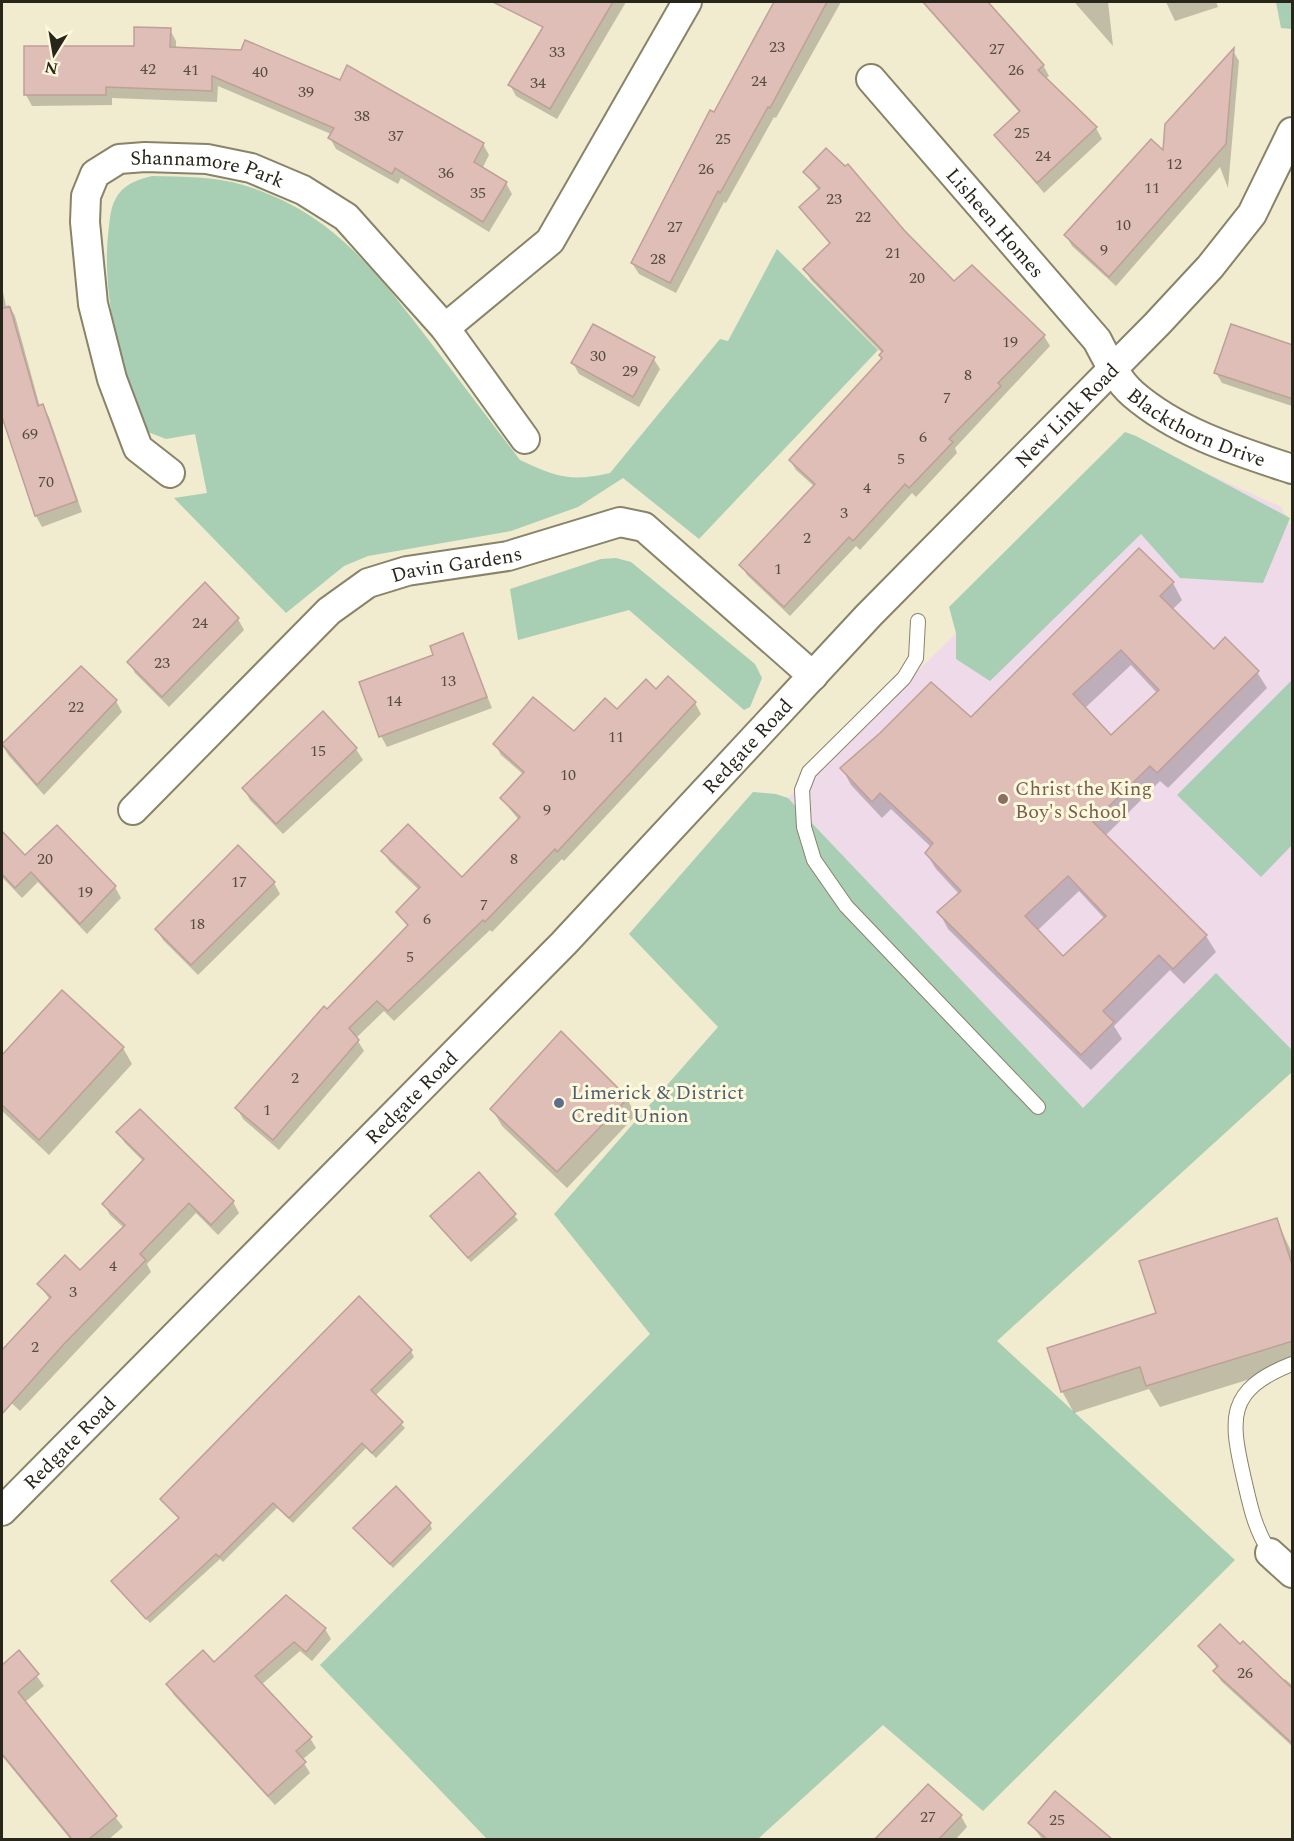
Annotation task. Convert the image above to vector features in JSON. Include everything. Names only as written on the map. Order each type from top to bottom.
[{"type":"street","points":[[445,328],[550,242],[687,2]]},
{"type":"street","name":"Lisheen Homes","points":[[871,80],[1097,340],[1113,370]]},
{"type":"street","name":"New Link Road","points":[[813,676],[869,615],[1113,370],[1210,267],[1252,214],[1293,132]]},
{"type":"street","name":"Shannamore Park","points":[[170,473],[138,448],[112,379],[93,304],[85,222],[86,196],[95,174],[119,159],[145,157],[207,159],[251,168],[303,190],[346,217],[445,328],[525,439]]},
{"type":"street","name":"Blackthorn Drive","points":[[1113,370],[1132,393],[1205,439],[1293,470]]},
{"type":"street","name":"Davin Gardens","points":[[133,810],[329,610],[368,584],[407,571],[508,556],[620,522],[644,527],[813,676]]},
{"type":"street","name":"Redgate Road","points":[[2,1511],[546,963],[813,676]]},
{"type":"street","points":[[1270,1553],[1293,1573]]},
{"type":"lane","points":[[918,621],[916,658],[904,678],[808,772],[802,790],[804,827],[814,860],[846,906],[1038,1107]]},
{"type":"lane","points":[[1270,1553],[1255,1528],[1234,1434],[1235,1418],[1240,1402],[1253,1387],[1270,1372],[1293,1364]]},
{"type":"shaded area","points":[[1147,446],[1281,507],[1292,528],[1292,1050],[1216,973],[1083,1108],[788,798]]},
{"type":"green space","points":[[1276,2],[1292,2],[1292,29],[1281,28]]},
{"type":"green space","points":[[152,176],[209,178],[243,185],[275,197],[328,229],[371,269],[391,292],[520,460],[554,474],[585,477],[610,473],[720,339],[728,341],[777,249],[878,350],[699,539],[623,478],[578,507],[511,531],[368,556],[344,566],[286,613],[174,498],[207,493],[195,434],[166,439],[148,432],[121,358],[110,305],[108,278],[107,252],[111,213],[118,195],[126,186]]},
{"type":"green space","points":[[1125,432],[1290,518],[1263,583],[1180,578],[1141,534],[990,681],[956,659],[956,633],[949,607]]},
{"type":"green space","points":[[616,558],[631,562],[755,664],[762,678],[750,707],[744,710],[629,610],[518,640],[510,589],[601,559]]},
{"type":"green space","points":[[1292,680],[1292,845],[1261,877],[1177,795]]},
{"type":"green space","points":[[753,792],[776,794],[788,798],[1083,1108],[1216,973],[1292,1050],[1292,1072],[997,1341],[1235,1560],[983,1811],[883,1725],[758,1839],[487,1839],[320,1665],[650,1334],[554,1214],[718,1027],[629,934]]},
{"type":"building","points":[[493,2],[613,2],[550,109],[508,85],[543,27]]},
{"type":"building","points":[[774,2],[827,2],[770,108],[768,107],[720,193],[718,191],[670,283],[631,263],[710,110],[714,112]]},
{"type":"building","points":[[923,2],[988,2],[1044,65],[1038,70],[1097,127],[1037,183],[994,135],[1020,111]]},
{"type":"building","points":[[134,27],[171,28],[170,47],[241,50],[245,40],[340,80],[347,65],[484,143],[474,162],[507,182],[483,222],[395,168],[392,174],[328,138],[334,128],[212,76],[212,91],[106,87],[106,95],[24,95],[24,46],[134,46]]},
{"type":"building","points":[[1234,48],[1226,144],[1109,277],[1064,235],[1151,139],[1163,150],[1165,124]]},
{"type":"building","points":[[826,148],[845,166],[848,164],[904,230],[954,281],[972,265],[1045,335],[998,383],[1001,386],[949,439],[953,442],[909,488],[905,484],[853,541],[849,537],[784,607],[739,565],[815,484],[789,460],[882,358],[879,355],[883,351],[803,269],[830,243],[799,207],[820,188],[803,172]]},
{"type":"building","points":[[10,307],[38,406],[43,404],[77,501],[35,516],[2,417],[2,308]]},
{"type":"building","points":[[593,324],[655,357],[633,397],[571,363]]},
{"type":"building","points":[[1231,324],[1293,345],[1293,399],[1214,373]]},
{"type":"building","name":"Christ the King Boy's School","points":[[1139,548],[1174,582],[1160,596],[1214,649],[1225,637],[1259,671],[1157,773],[1150,766],[1093,822],[1207,935],[1173,969],[1159,955],[1103,1011],[1114,1022],[1081,1055],[937,912],[961,891],[925,853],[933,843],[880,793],[872,802],[840,768],[880,733],[931,682],[971,717]],"holes":[[[1121,650],[1159,690],[1111,735],[1073,694]],[[1068,876],[1106,916],[1063,956],[1025,916]]]},
{"type":"building","points":[[205,582],[239,618],[162,697],[127,662]]},
{"type":"building","points":[[463,633],[487,697],[379,737],[359,682],[433,655],[430,646]]},
{"type":"building","points":[[81,666],[117,700],[37,785],[2,744]]},
{"type":"building","points":[[668,676],[696,702],[557,852],[555,849],[485,922],[483,920],[388,1011],[377,1001],[349,1028],[359,1040],[273,1140],[235,1108],[324,1006],[327,1009],[408,925],[396,912],[420,887],[381,851],[408,824],[462,877],[520,817],[500,798],[524,772],[493,744],[533,697],[574,731],[605,698],[617,709],[646,679],[656,689]]},
{"type":"building","points":[[323,711],[357,748],[276,824],[242,788]]},
{"type":"building","points":[[57,825],[116,886],[80,924],[31,872],[15,888],[2,874],[2,831],[25,855]]},
{"type":"building","points":[[238,845],[275,882],[191,965],[155,929]]},
{"type":"building","points":[[62,990],[124,1047],[39,1140],[2,1105],[2,1055]]},
{"type":"building","name":"Limerick & District Credit Union","points":[[561,1031],[628,1098],[557,1172],[490,1109]]},
{"type":"building","points":[[140,1109],[234,1201],[211,1225],[189,1203],[140,1254],[146,1260],[63,1345],[2,1414],[2,1350],[51,1297],[37,1284],[65,1255],[80,1270],[125,1225],[102,1204],[144,1159],[116,1132]]},
{"type":"building","points":[[479,1172],[516,1214],[468,1258],[430,1216]]},
{"type":"building","points":[[1277,1218],[1293,1267],[1293,1341],[1146,1386],[1140,1367],[1061,1392],[1047,1348],[1156,1313],[1139,1261]]},
{"type":"building","points":[[359,1296],[412,1350],[371,1390],[403,1422],[372,1453],[362,1443],[289,1518],[273,1503],[219,1557],[216,1554],[146,1619],[111,1581],[179,1518],[160,1499]]},
{"type":"building","points":[[396,1486],[431,1523],[390,1564],[353,1528]]},
{"type":"building","points":[[286,1595],[326,1628],[306,1652],[294,1642],[255,1676],[312,1737],[296,1751],[306,1762],[268,1796],[166,1684],[203,1650],[214,1662]]},
{"type":"building","points":[[1220,1624],[1240,1644],[1243,1641],[1293,1689],[1293,1744],[1213,1671],[1218,1666],[1198,1646]]},
{"type":"building","points":[[19,1650],[39,1674],[18,1692],[117,1816],[89,1839],[72,1839],[2,1754],[2,1665]]},
{"type":"building","points":[[928,1784],[962,1815],[939,1839],[875,1839]]},
{"type":"building","points":[[1055,1791],[1112,1839],[1047,1839],[1028,1823]]},
{"type":"place","name":"Christ the King Boy's School","points":[[1003,799]]},
{"type":"place","name":"Limerick & District Credit Union","points":[[559,1103]]}]
